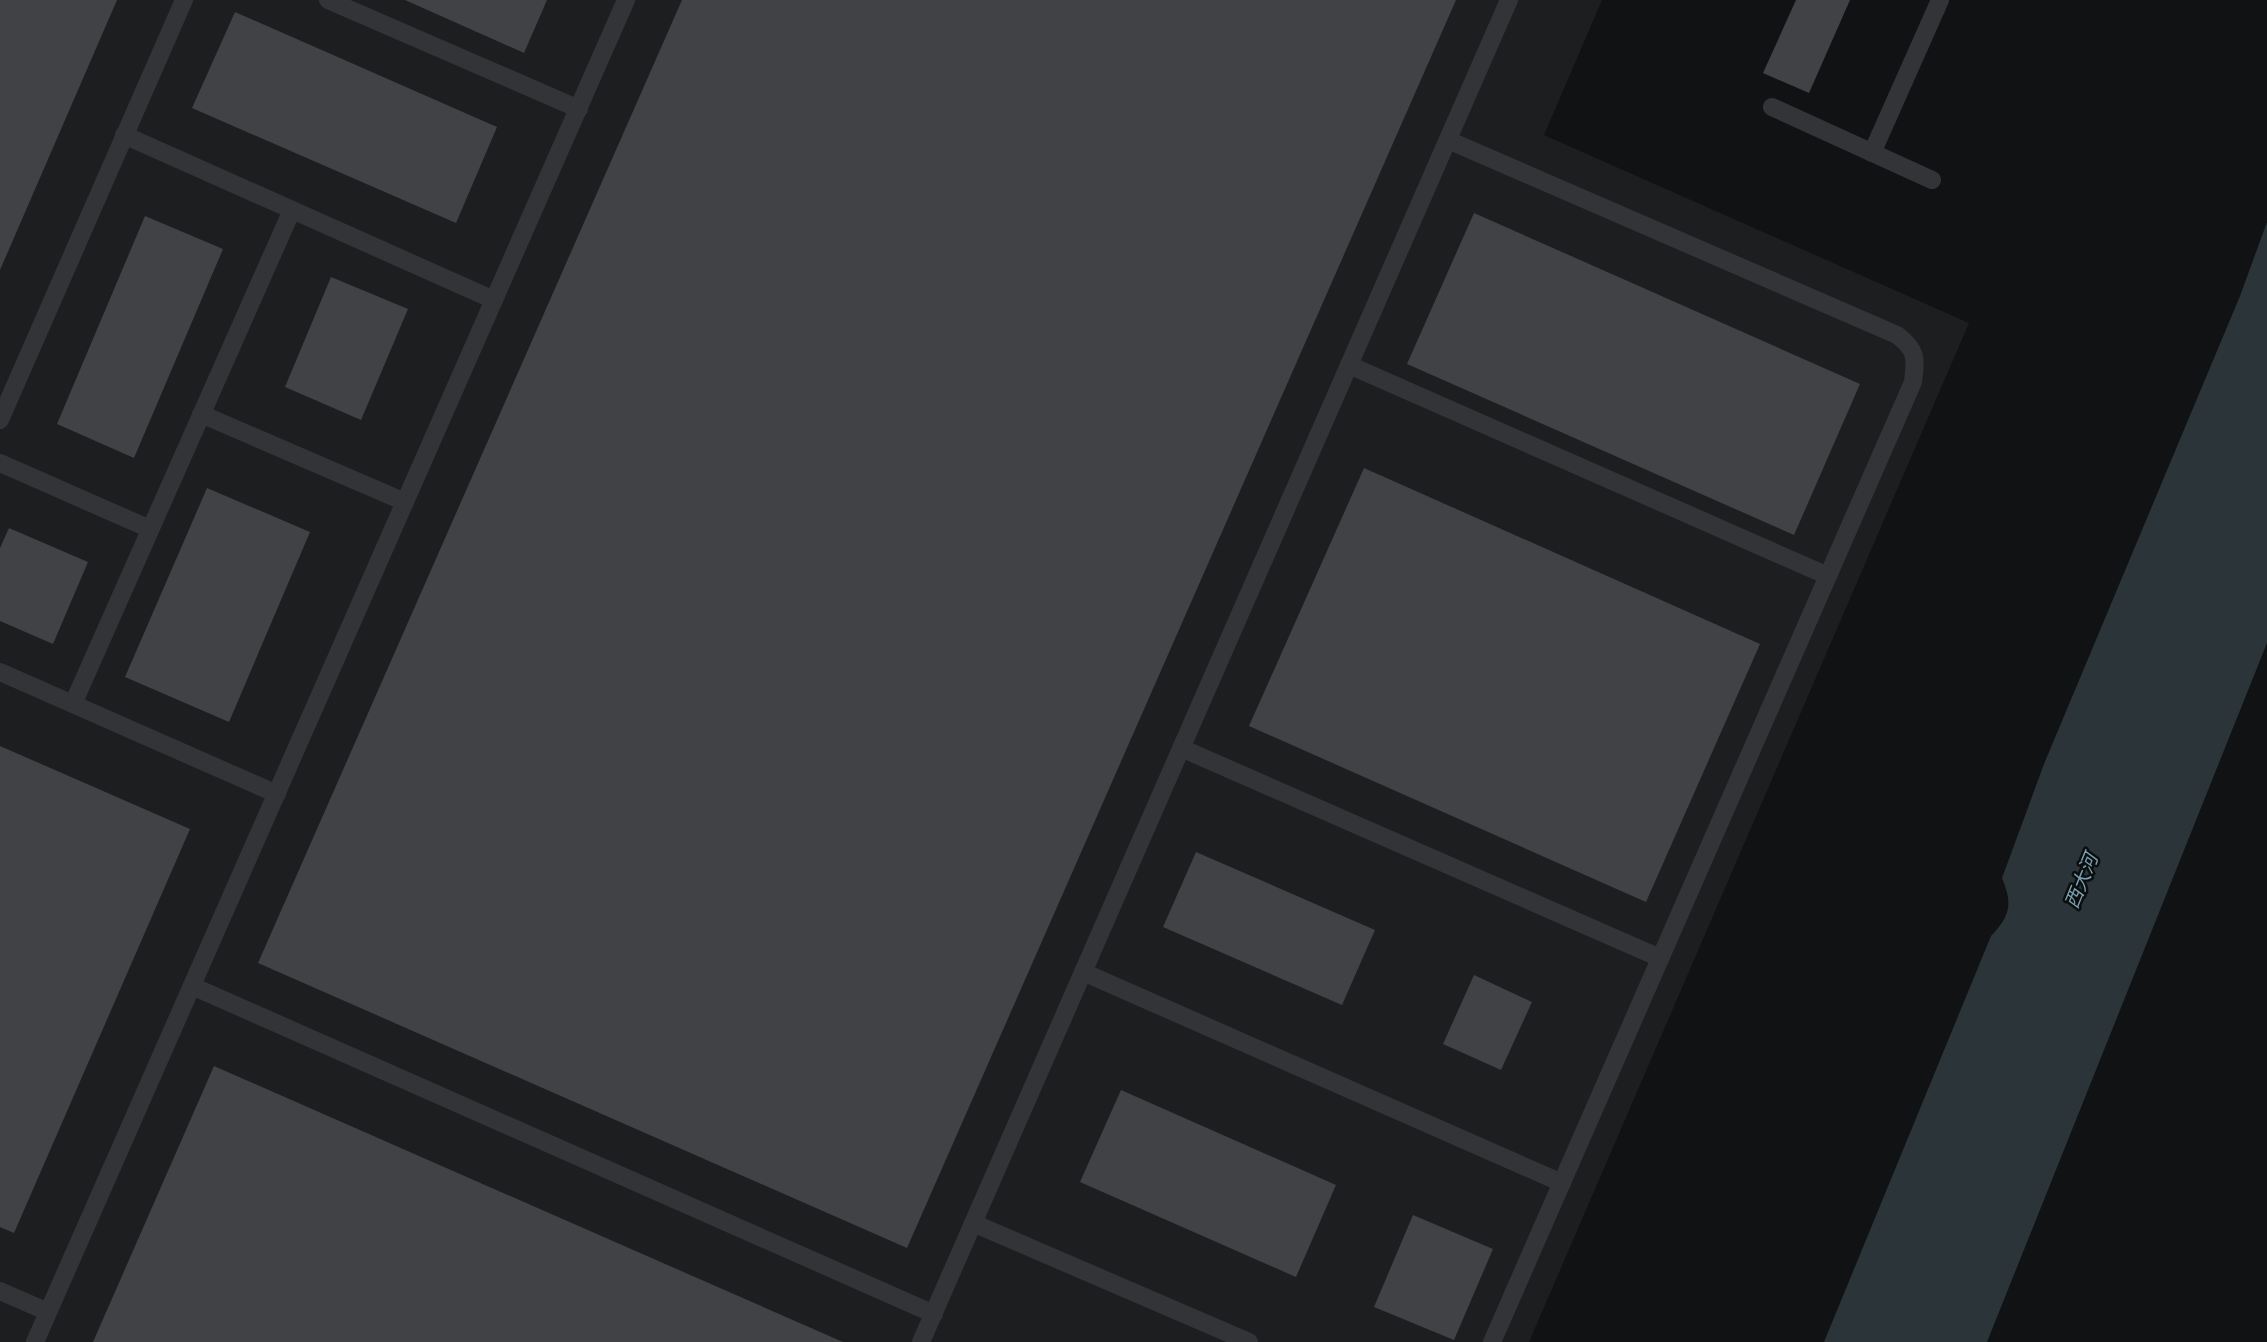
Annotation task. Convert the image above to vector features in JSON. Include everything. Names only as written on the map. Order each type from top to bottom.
[{"type":"lane","points":[[0,420],[184,0]]},
{"type":"lane","points":[[328,0],[579,109]]},
{"type":"lane","points":[[35,1342],[626,0]]},
{"type":"lane","points":[[921,1342],[1509,0]]},
{"type":"lane","points":[[1872,153],[1940,0]]},
{"type":"lane","points":[[1772,107],[1932,180]]},
{"type":"lane","points":[[124,135],[494,300]]},
{"type":"lane","points":[[1448,140],[1897,335],[1910,345],[1916,361],[1913,382],[1492,1342]]},
{"type":"lane","points":[[73,704],[292,210]]},
{"type":"lane","points":[[1349,365],[1828,576]]},
{"type":"lane","points":[[201,414],[405,502]]},
{"type":"lane","points":[[0,463],[150,529]]},
{"type":"lane","points":[[0,672],[277,794]]},
{"type":"lane","points":[[1181,748],[1660,958]]},
{"type":"lane","points":[[1083,972],[1562,1183]]},
{"type":"lane","points":[[192,986],[934,1314]]},
{"type":"lane","points":[[973,1223],[1249,1342]]},
{"type":"lane","points":[[0,1291],[48,1312]]},
{"type":"shaded area","points":[[0,0],[1602,0],[1544,135],[1969,323],[1529,1342],[0,1342]]},
{"type":"water","name":"西大河","points":[[2267,222],[2267,643],[1987,1342],[1824,1342],[1991,936],[2006,916],[2008,895],[2002,878],[2044,764],[2240,296]]},
{"type":"building","points":[[0,0],[117,0],[0,270]]},
{"type":"building","points":[[405,0],[547,0],[524,53]]},
{"type":"building","points":[[682,0],[1456,0],[907,1248],[258,963]]},
{"type":"building","points":[[1796,0],[1850,0],[1809,93],[1763,73]]},
{"type":"building","points":[[235,12],[497,127],[456,223],[192,108]]},
{"type":"building","points":[[1474,213],[1860,384],[1794,535],[1407,364]]},
{"type":"building","points":[[145,216],[223,249],[134,458],[57,424]]},
{"type":"building","points":[[331,277],[408,309],[361,420],[285,387]]},
{"type":"building","points":[[1364,468],[1760,644],[1646,902],[1249,726]]},
{"type":"building","points":[[207,488],[310,532],[229,722],[125,677]]},
{"type":"building","points":[[9,528],[88,562],[53,644],[0,621],[0,548]]},
{"type":"building","points":[[0,746],[190,829],[14,1233],[0,1227]]},
{"type":"building","points":[[1196,852],[1375,930],[1342,1005],[1163,927]]},
{"type":"building","points":[[1474,975],[1532,1002],[1501,1070],[1443,1044]]},
{"type":"building","points":[[214,1066],[843,1342],[93,1342]]},
{"type":"building","points":[[1121,1090],[1336,1185],[1296,1277],[1080,1182]]},
{"type":"building","points":[[1413,1215],[1493,1249],[1454,1340],[1374,1307]]}]
